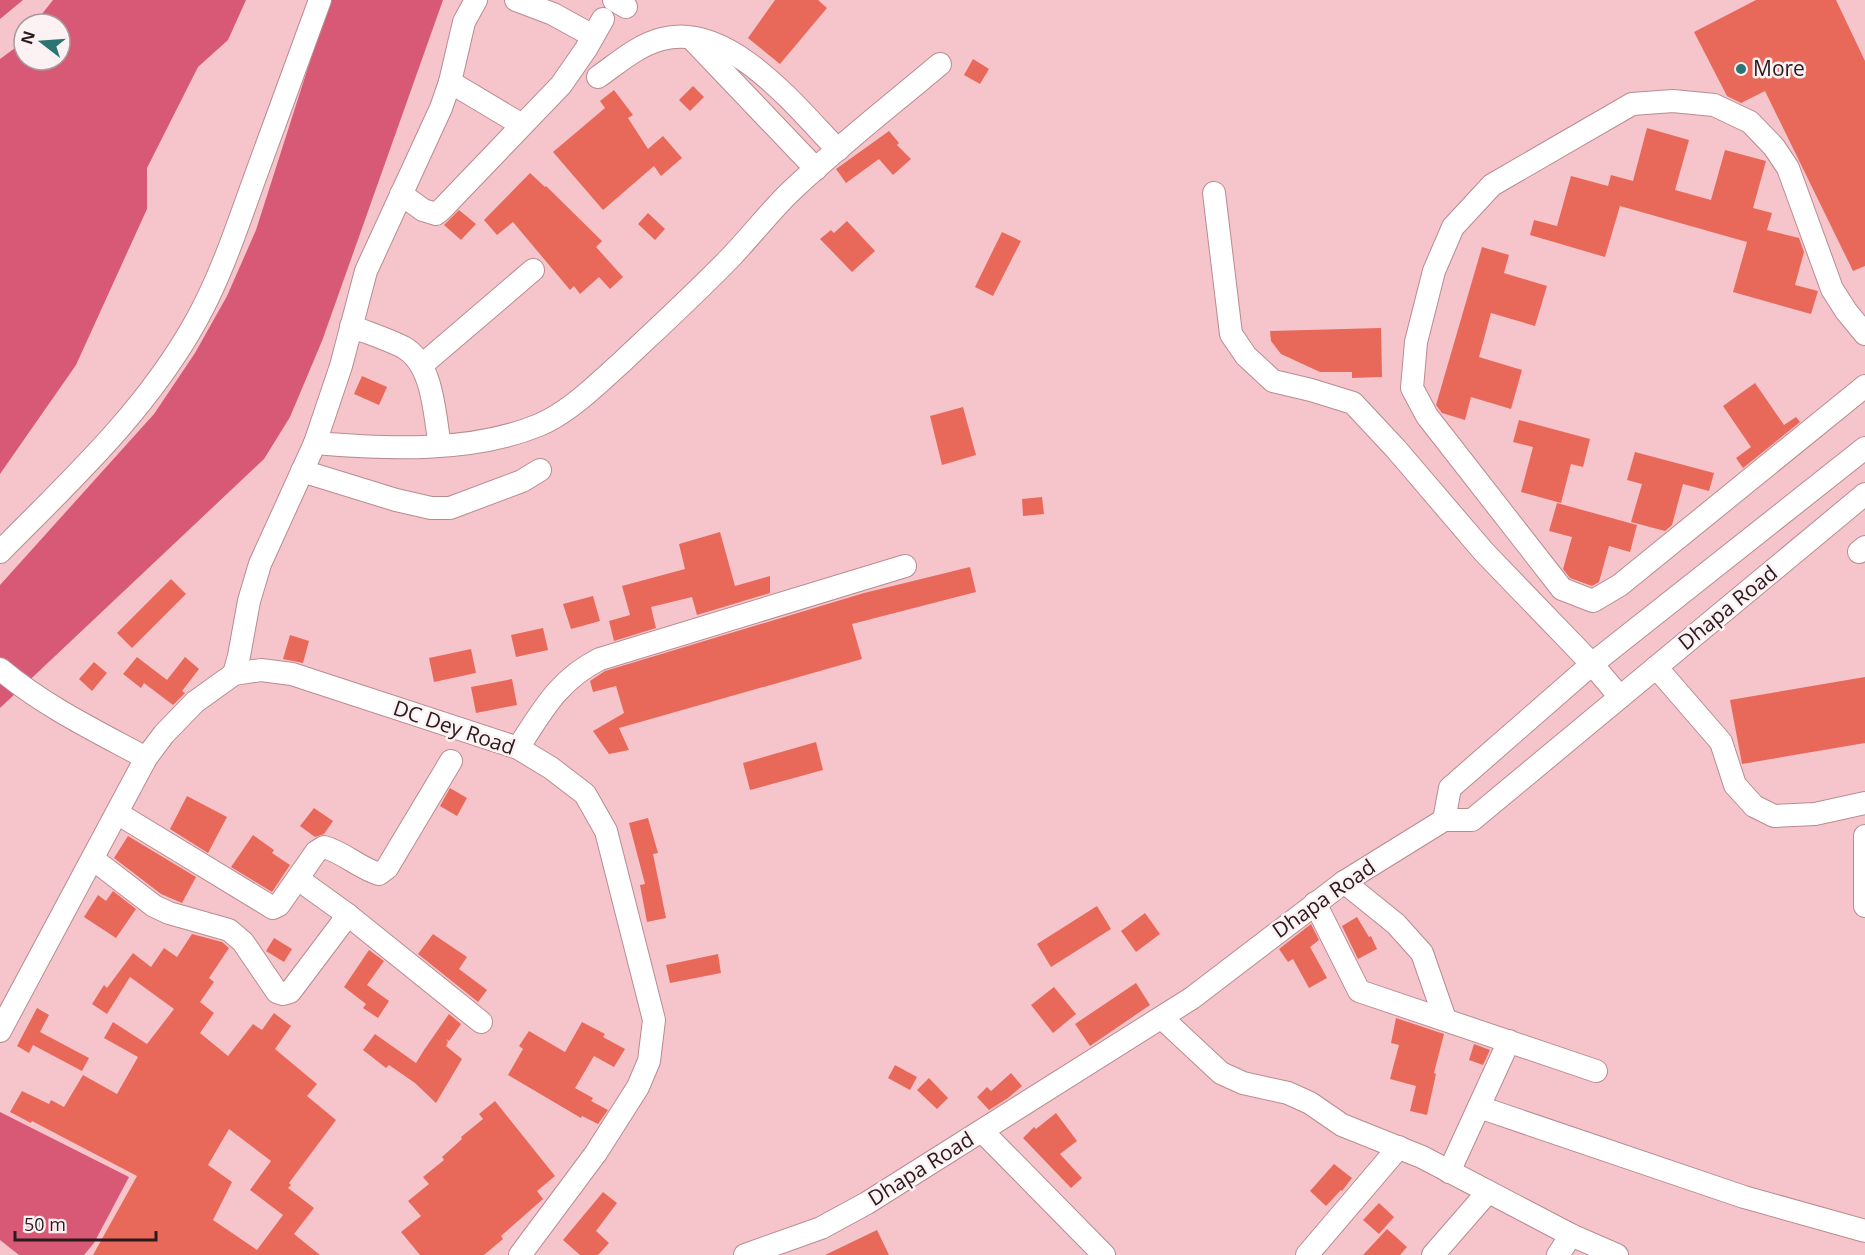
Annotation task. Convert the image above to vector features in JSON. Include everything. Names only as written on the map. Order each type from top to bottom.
[{"type":"street","points":[[0,552],[107,444],[141,404],[166,370],[196,321],[223,262],[320,0]]},
{"type":"street","points":[[234,674],[249,601],[260,564],[315,443],[341,366],[366,271],[441,108],[450,82],[464,22],[476,0]]},
{"type":"street","points":[[516,0],[553,14],[609,15]]},
{"type":"street","points":[[401,195],[423,210],[436,214],[561,85],[609,15]]},
{"type":"street","points":[[598,77],[641,48],[662,39],[683,36],[729,49],[759,70],[838,150]]},
{"type":"street","points":[[692,38],[816,169]]},
{"type":"street","points":[[315,443],[393,448],[440,445],[512,435],[541,424],[566,410],[668,319],[731,256],[788,194],[940,64]]},
{"type":"street","points":[[450,82],[522,125]]},
{"type":"street","points":[[1865,334],[1832,289],[1788,168],[1774,147],[1750,122],[1714,105],[1673,100],[1632,104],[1492,184],[1453,227],[1434,271],[1416,342],[1412,388],[1427,416],[1562,589],[1593,601],[1620,585],[1865,386]]},
{"type":"street","points":[[1214,193],[1231,334],[1246,356],[1273,381],[1353,403],[1396,449],[1484,552],[1620,696]]},
{"type":"street","points":[[422,365],[533,270]]},
{"type":"street","points":[[351,326],[404,348],[422,365],[428,381],[440,445]]},
{"type":"street","points":[[1444,820],[1450,788],[1592,664],[1865,448]]},
{"type":"street","points":[[302,471],[412,504],[450,508],[513,484],[540,470]]},
{"type":"street","name":"Dhapa Road","points":[[746,1255],[821,1228],[867,1203],[1192,998],[1344,882],[1444,820],[1472,820],[1865,494]]},
{"type":"street","points":[[518,748],[547,702],[566,680],[581,668],[600,659],[905,566]]},
{"type":"street","points":[[1656,666],[1721,742],[1735,785],[1754,806],[1774,816],[1815,814],[1865,803]]},
{"type":"street","points":[[0,669],[26,691],[146,758]]},
{"type":"street","name":"DC Dey Road","points":[[0,1031],[146,758],[195,702],[234,674],[261,670],[292,674],[518,748],[551,768],[585,794],[606,831],[654,1020],[649,1061],[638,1087],[596,1153],[520,1255]]},
{"type":"street","points":[[117,813],[273,908],[279,906],[316,852],[324,847],[379,874],[387,868],[451,761]]},
{"type":"street","points":[[1865,836],[1865,906]]},
{"type":"street","points":[[93,859],[154,906],[169,913],[229,930],[243,942],[276,992],[282,994],[290,992],[348,915]]},
{"type":"street","points":[[297,879],[348,915],[480,1022]]},
{"type":"street","points":[[1344,882],[1396,924],[1422,953],[1445,1019]]},
{"type":"street","points":[[1314,903],[1359,991],[1596,1071]]},
{"type":"street","points":[[1162,1018],[1221,1073],[1244,1083],[1288,1093],[1310,1103],[1342,1125],[1399,1147],[1571,1235],[1617,1255]]},
{"type":"street","points":[[1449,1172],[1509,1041]]},
{"type":"street","points":[[1479,1107],[1744,1197],[1865,1232]]},
{"type":"street","points":[[982,1131],[1104,1255]]},
{"type":"street","points":[[1307,1255],[1399,1147]]},
{"type":"street","points":[[1437,1253],[1487,1193]]},
{"type":"street","points":[[1558,1255],[1571,1235]]},
{"type":"shaded area","points":[[0,0],[23,0],[0,19]]},
{"type":"shaded area","points":[[53,0],[246,0],[228,40],[198,67],[147,168],[147,209],[76,365],[0,474],[0,59],[12,50],[12,72],[72,72],[72,12],[44,12]]},
{"type":"shaded area","points":[[332,0],[443,0],[322,341],[290,417],[264,459],[0,708],[0,585],[154,414],[195,353],[227,296],[256,230]]},
{"type":"shaded area","points":[[0,1112],[129,1177],[94,1243],[84,1255],[19,1255],[0,1240]]},
{"type":"building","points":[[775,0],[818,0],[827,8],[780,64],[748,38]]},
{"type":"building","points":[[1756,0],[1836,0],[1865,61],[1865,266],[1853,271],[1765,91],[1741,103],[1727,96],[1694,32]]},
{"type":"building","points":[[973,59],[989,69],[980,84],[964,75]]},
{"type":"building","points":[[693,86],[704,97],[690,111],[679,100]]},
{"type":"building","points":[[614,90],[633,115],[628,118],[648,149],[663,136],[682,158],[661,176],[654,166],[603,210],[553,152],[605,108],[600,101]]},
{"type":"building","points":[[1647,128],[1689,140],[1675,190],[1711,200],[1725,150],[1766,161],[1753,208],[1772,213],[1767,230],[1799,238],[1804,252],[1795,285],[1818,291],[1811,314],[1733,292],[1747,242],[1620,206],[1605,257],[1530,235],[1534,220],[1557,226],[1571,176],[1608,186],[1611,175],[1633,181]]},
{"type":"building","points":[[889,131],[899,143],[897,145],[911,159],[893,175],[879,159],[846,183],[836,169]]},
{"type":"building","points":[[530,173],[602,241],[596,247],[623,277],[610,289],[599,277],[580,294],[574,286],[570,290],[513,222],[497,235],[484,220]]},
{"type":"building","points":[[459,210],[476,224],[461,240],[444,225]]},
{"type":"building","points":[[648,213],[665,229],[655,240],[638,224]]},
{"type":"building","points":[[847,221],[875,251],[852,272],[820,239],[831,230],[834,233]]},
{"type":"building","points":[[1002,232],[1021,241],[993,296],[975,287]]},
{"type":"building","points":[[1482,247],[1509,255],[1504,273],[1547,286],[1535,326],[1491,313],[1479,357],[1522,370],[1511,409],[1471,397],[1465,420],[1442,413],[1436,405]]},
{"type":"building","points":[[1381,328],[1382,377],[1352,378],[1352,372],[1320,372],[1281,354],[1271,341],[1270,331]]},
{"type":"building","points":[[362,376],[387,387],[379,405],[354,394]]},
{"type":"building","points":[[1755,383],[1784,425],[1796,417],[1800,422],[1743,468],[1736,458],[1751,447],[1723,406]]},
{"type":"building","points":[[963,407],[976,455],[942,465],[930,416]]},
{"type":"building","points":[[1519,420],[1590,439],[1583,467],[1571,464],[1561,503],[1521,492],[1533,447],[1513,442]]},
{"type":"building","points":[[1635,452],[1714,473],[1709,491],[1683,484],[1672,525],[1665,531],[1631,522],[1642,484],[1627,480]]},
{"type":"building","points":[[1042,497],[1044,514],[1023,516],[1022,499]]},
{"type":"building","points":[[1557,503],[1637,525],[1630,552],[1609,546],[1599,582],[1592,586],[1570,578],[1563,569],[1572,537],[1549,531]]},
{"type":"building","points":[[720,532],[735,586],[770,576],[770,593],[697,615],[692,597],[651,607],[656,628],[614,641],[609,621],[630,615],[622,586],[685,569],[679,544]]},
{"type":"building","points":[[970,567],[976,592],[852,624],[862,659],[619,728],[629,750],[609,754],[593,731],[624,713],[616,686],[593,692],[590,681],[605,671],[864,593]]},
{"type":"building","points":[[171,579],[186,594],[132,648],[117,633]]},
{"type":"building","points":[[593,596],[600,621],[571,629],[563,604]]},
{"type":"building","points":[[543,628],[548,650],[516,657],[511,635]]},
{"type":"building","points":[[290,635],[309,641],[303,663],[283,659]]},
{"type":"building","points":[[471,649],[476,673],[434,682],[429,658]]},
{"type":"building","points":[[137,657],[167,680],[185,657],[199,669],[182,691],[185,693],[173,705],[144,683],[141,688],[123,674]]},
{"type":"building","points":[[94,662],[107,673],[92,691],[79,679]]},
{"type":"building","points":[[1865,677],[1865,743],[1742,764],[1730,700]]},
{"type":"building","points":[[512,679],[517,705],[476,713],[471,687]]},
{"type":"building","points":[[816,742],[823,770],[750,790],[743,763]]},
{"type":"building","points":[[450,788],[467,798],[457,816],[440,806]]},
{"type":"building","points":[[187,796],[227,817],[208,853],[170,829]]},
{"type":"building","points":[[314,808],[333,821],[324,834],[315,837],[300,826]]},
{"type":"building","points":[[648,818],[658,853],[653,854],[666,918],[647,922],[640,885],[645,884],[629,823]]},
{"type":"building","points":[[253,835],[274,850],[272,853],[290,865],[272,892],[231,867]]},
{"type":"building","points":[[128,836],[196,877],[182,903],[161,894],[114,858]]},
{"type":"building","points":[[113,891],[136,909],[116,938],[84,917],[98,895],[106,901]]},
{"type":"building","points":[[1097,906],[1111,929],[1051,967],[1037,944]]},
{"type":"building","points":[[1145,913],[1160,934],[1136,952],[1121,931]]},
{"type":"building","points":[[1357,917],[1369,937],[1371,936],[1377,949],[1358,959],[1342,926]]},
{"type":"building","points":[[1311,924],[1319,940],[1310,947],[1327,978],[1309,988],[1293,959],[1288,962],[1279,949]]},
{"type":"building","points":[[192,934],[222,942],[229,948],[209,978],[214,982],[200,1002],[214,1013],[200,1033],[228,1056],[253,1024],[262,1030],[274,1013],[291,1026],[275,1049],[317,1084],[307,1096],[336,1120],[289,1183],[291,1185],[288,1188],[314,1208],[294,1234],[320,1255],[93,1255],[137,1176],[32,1121],[31,1123],[10,1112],[22,1091],[49,1104],[51,1100],[64,1107],[83,1075],[117,1094],[138,1057],[104,1038],[113,1022],[147,1044],[174,1009],[130,977],[107,1014],[92,1004],[104,985],[107,988],[133,953],[151,967],[164,948],[177,957]],"holes":[[[229,1129],[271,1161],[250,1190],[283,1215],[257,1250],[213,1220],[232,1182],[208,1165]]]},
{"type":"building","points":[[433,934],[467,957],[459,969],[487,990],[478,1002],[418,954]]},
{"type":"building","points":[[274,938],[292,949],[284,962],[266,951]]},
{"type":"building","points":[[369,950],[384,961],[367,985],[389,1001],[378,1018],[363,1008],[366,1004],[344,987]]},
{"type":"building","points":[[718,954],[721,973],[670,983],[666,965]]},
{"type":"building","points":[[1136,983],[1150,1005],[1090,1046],[1075,1024]]},
{"type":"building","points":[[1054,987],[1076,1014],[1053,1033],[1031,1005]]},
{"type":"building","points":[[37,1008],[49,1015],[40,1032],[89,1058],[82,1071],[33,1045],[29,1053],[17,1046]]},
{"type":"building","points":[[449,1014],[461,1024],[449,1041],[446,1039],[448,1042],[446,1046],[462,1059],[436,1103],[415,1083],[389,1065],[386,1068],[363,1050],[375,1034],[416,1063]]},
{"type":"building","points":[[1396,1018],[1444,1034],[1427,1115],[1410,1111],[1416,1086],[1390,1079],[1399,1045],[1391,1043]]},
{"type":"building","points":[[582,1022],[605,1034],[603,1037],[625,1049],[614,1067],[594,1056],[575,1088],[593,1098],[591,1101],[608,1110],[598,1124],[582,1116],[581,1118],[508,1075],[523,1049],[519,1046],[529,1031],[565,1052]]},
{"type":"building","points":[[1474,1044],[1490,1050],[1483,1065],[1469,1060]]},
{"type":"building","points":[[895,1065],[917,1077],[910,1090],[888,1078]]},
{"type":"building","points":[[1011,1073],[1022,1086],[989,1110],[977,1097],[987,1087],[991,1091]]},
{"type":"building","points":[[929,1078],[948,1098],[937,1109],[917,1090]]},
{"type":"building","points":[[495,1101],[555,1176],[537,1191],[543,1199],[501,1236],[503,1239],[484,1255],[420,1255],[401,1232],[421,1216],[408,1201],[429,1184],[423,1177],[444,1160],[442,1157],[462,1139],[461,1137],[483,1119],[479,1114]]},
{"type":"building","points":[[1056,1113],[1077,1141],[1060,1154],[1082,1178],[1071,1188],[1023,1138],[1034,1127],[1036,1129]]},
{"type":"building","points":[[1334,1164],[1352,1178],[1326,1206],[1310,1191]]},
{"type":"building","points":[[603,1192],[617,1203],[596,1231],[609,1243],[598,1255],[580,1255],[563,1240]]},
{"type":"building","points":[[1379,1203],[1394,1217],[1379,1234],[1363,1220]]},
{"type":"building","points":[[1387,1229],[1407,1247],[1400,1255],[1363,1255]]},
{"type":"building","points":[[877,1230],[889,1255],[825,1255]]},
{"type":"place","name":"More","points":[[1741,69]]}]
